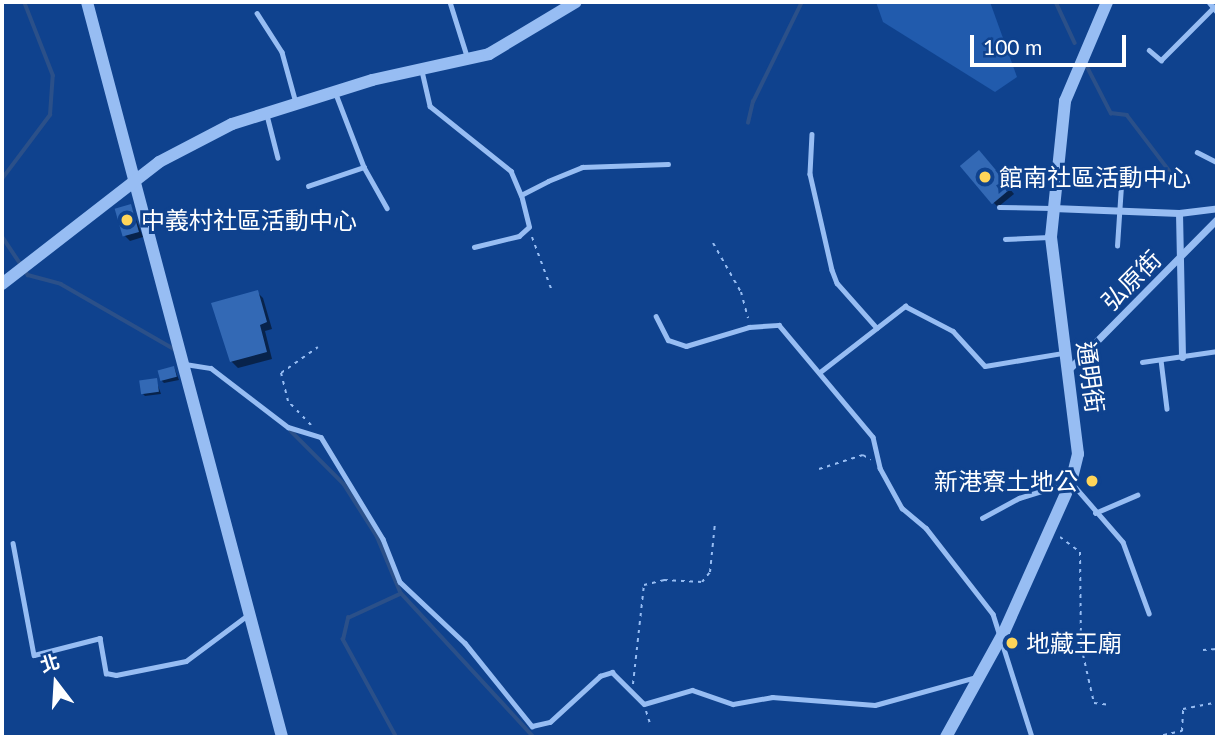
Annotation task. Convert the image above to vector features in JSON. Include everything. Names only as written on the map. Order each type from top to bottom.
[{"type":"street","points":[[87,2],[282,737]]},
{"type":"street","points":[[2,284],[159,162],[232,124],[335,92],[468,60],[521,38],[576,2]]},
{"type":"street","name":"通明街","points":[[946,737],[1002,635],[1071,482],[1079,454],[1071,368],[1051,237],[1065,101],[1107,2]]},
{"type":"street","points":[[1053,208],[1179,213],[1217,208]]},
{"type":"street","points":[[1179,213],[1182,357]]},
{"type":"street","name":"弘原街","points":[[1071,368],[1217,219]]},
{"type":"lane","points":[[450,2],[468,60]]},
{"type":"lane","points":[[1149,50],[1161,60],[1216,10],[1209,2]]},
{"type":"lane","points":[[257,13],[282,52],[296,104]]},
{"type":"lane","points":[[422,70],[430,106],[510,172],[521,195],[529,228],[519,236],[474,247]]},
{"type":"lane","points":[[335,92],[364,167],[387,208]]},
{"type":"lane","points":[[267,113],[278,158]]},
{"type":"lane","points":[[812,134],[810,174],[832,270],[837,283],[877,328]]},
{"type":"lane","points":[[1197,152],[1217,162]]},
{"type":"lane","points":[[521,195],[582,167],[668,164]]},
{"type":"lane","points":[[308,186],[364,167]]},
{"type":"lane","points":[[1117,246],[1116,211],[1122,170]]},
{"type":"lane","points":[[999,207],[1053,208]]},
{"type":"lane","points":[[1005,239],[1051,237]]},
{"type":"lane","points":[[820,372],[905,306],[953,331],[985,366],[1067,352]]},
{"type":"lane","points":[[656,316],[668,340],[685,346],[751,327],[779,325],[873,437],[880,466],[902,508],[954,560],[993,614],[1002,635],[1032,737]]},
{"type":"lane","points":[[1142,362],[1217,351]]},
{"type":"lane","points":[[1161,360],[1167,409]]},
{"type":"lane","points":[[181,363],[211,368],[288,427],[321,437],[383,539],[400,582],[465,643],[532,726],[550,722],[600,677],[612,672],[644,704],[692,690],[733,704],[772,697],[875,705],[978,677]]},
{"type":"lane","points":[[982,518],[1018,498],[1071,482],[1123,542],[1149,613]]},
{"type":"lane","points":[[1096,513],[1137,495]]},
{"type":"lane","points":[[13,543],[34,655],[100,638],[106,673],[186,661],[250,613]]},
{"type":"path","points":[[529,228],[552,291]]},
{"type":"path","points":[[713,243],[741,292],[751,327]]},
{"type":"path","points":[[318,347],[281,373],[288,401],[321,437]]},
{"type":"path","points":[[819,469],[863,455],[880,466]]},
{"type":"path","points":[[632,692],[644,585],[664,580],[702,582],[710,572],[715,523]]},
{"type":"path","points":[[1049,533],[1080,552],[1085,671],[1094,703],[1111,705]]},
{"type":"path","points":[[1203,650],[1217,649]]},
{"type":"path","points":[[1155,737],[1182,730],[1183,709],[1213,702]]},
{"type":"path","points":[[644,704],[651,726]]},
{"type":"shaded area","points":[[876,2],[990,2],[1017,77],[995,92],[883,22]]},
{"type":"building","name":"館南社區活動中心","points":[[979,150],[1011,188],[992,204],[960,166]]},
{"type":"building","name":"中義村社區活動中心","points":[[131,204],[139,232],[123,237],[115,209]]},
{"type":"building","points":[[258,290],[267,322],[260,325],[267,352],[230,362],[211,303]]},
{"type":"building","points":[[174,366],[177,377],[160,381],[158,370]]},
{"type":"building","points":[[157,378],[159,392],[141,394],[139,381]]},
{"type":"waterway","points":[[2,179],[50,115],[53,76],[24,2]]},
{"type":"waterway","points":[[748,123],[753,102],[802,2]]},
{"type":"waterway","points":[[1056,2],[1075,43]]},
{"type":"waterway","points":[[1088,68],[1111,113],[1127,115],[1175,178]]},
{"type":"waterway","points":[[2,236],[28,275],[61,284],[176,350]]},
{"type":"waterway","points":[[291,431],[344,484],[377,536],[401,593],[534,737]]},
{"type":"waterway","points":[[396,737],[343,640],[348,618],[400,594]]},
{"type":"place","name":"館南社區活動中心","points":[[985,177]]},
{"type":"place","name":"中義村社區活動中心","points":[[127,220]]},
{"type":"place","name":"新港寮土地公","points":[[1092,481]]},
{"type":"place","name":"地藏王廟","points":[[1012,643]]}]
